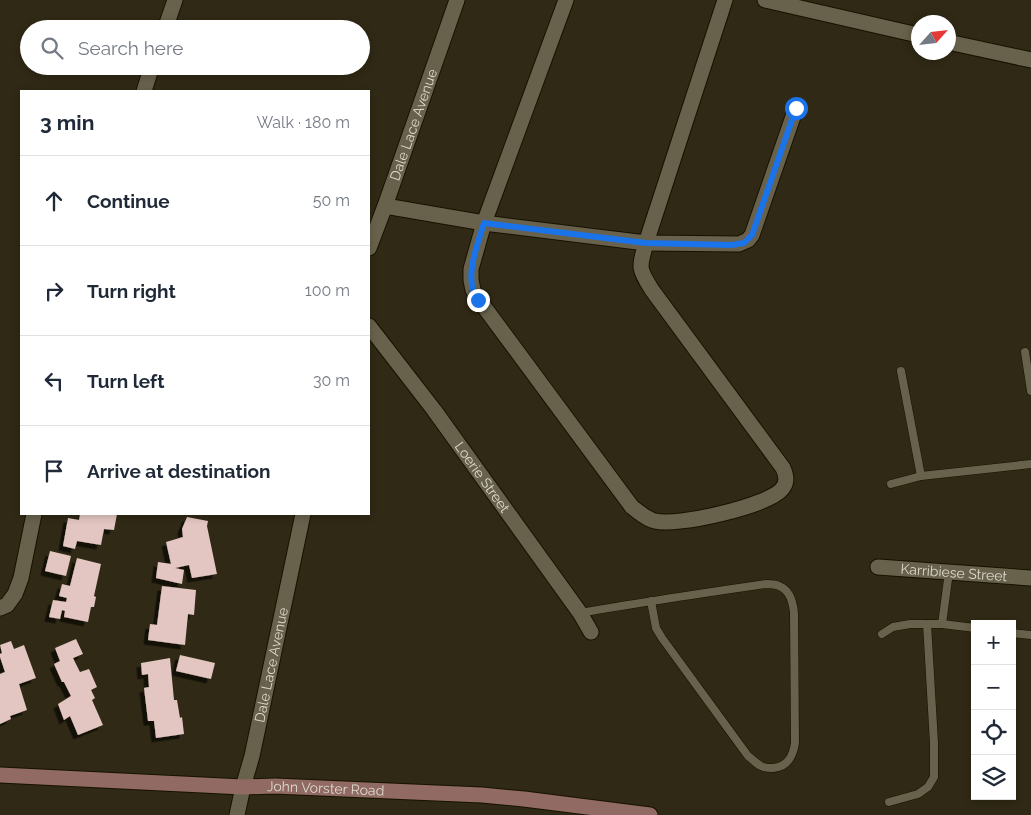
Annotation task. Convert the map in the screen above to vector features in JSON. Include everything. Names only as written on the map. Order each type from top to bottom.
[{"type":"main road","name":"John Vorster Road","points":[[0,775],[482,796],[542,801],[650,815]]},
{"type":"street","points":[[168,20],[175,0]]},
{"type":"street","name":"Dale Lace Avenue","points":[[370,245],[457,0]]},
{"type":"street","points":[[566,0],[484,223],[471,269],[471,280],[478,300],[632,507],[654,521],[665,522],[717,516],[765,500],[776,495],[783,488],[786,481],[783,468],[658,298],[642,275],[640,268],[646,243],[725,0]]},
{"type":"street","points":[[765,0],[911,33]]},
{"type":"street","points":[[956,44],[1031,60]]},
{"type":"street","points":[[144,90],[149,75]]},
{"type":"street","points":[[385,206],[484,223],[646,243],[739,244],[748,240],[752,235],[796,108]]},
{"type":"street","name":"Loerie Street","points":[[370,327],[434,410],[580,613],[591,632]]},
{"type":"street","points":[[0,608],[7,605],[15,594],[21,578],[34,515]]},
{"type":"street","name":"Dale Lace Avenue","points":[[237,815],[252,756],[303,515]]},
{"type":"street","name":"Karribiese Street","points":[[878,567],[1031,578]]},
{"type":"lane","points":[[1025,352],[1031,391]]},
{"type":"lane","points":[[901,371],[921,476]]},
{"type":"lane","points":[[891,484],[921,476],[1031,464]]},
{"type":"lane","points":[[942,624],[950,572]]},
{"type":"lane","points":[[580,613],[651,601],[766,584],[779,586],[787,592],[793,601],[794,613],[795,743],[793,753],[787,763],[779,767],[769,768],[761,766],[748,756],[662,638],[656,628],[651,601]]},
{"type":"lane","points":[[889,802],[918,794],[928,786],[934,777],[934,743],[927,624]]},
{"type":"lane","points":[[882,634],[893,627],[927,624],[971,628]]},
{"type":"lane","points":[[1016,633],[1031,635]]},
{"type":"building","points":[[80,515],[117,515],[114,530],[104,529],[101,545],[77,541],[75,549],[63,546],[68,518],[79,520]]},
{"type":"building","points":[[187,517],[208,521],[207,526],[217,574],[192,578],[189,565],[175,568],[184,570],[182,584],[156,578],[158,562],[171,564],[166,542],[183,537],[182,529]]},
{"type":"building","points":[[50,551],[71,556],[66,576],[45,571]]},
{"type":"building","points":[[77,558],[101,564],[94,596],[96,597],[94,607],[91,607],[88,622],[64,617],[65,611],[62,610],[60,619],[49,617],[53,600],[66,602],[67,598],[59,596],[62,584],[70,586]]},
{"type":"building","points":[[162,586],[196,590],[194,615],[188,614],[185,645],[148,640],[150,624],[157,625]]},
{"type":"building","points":[[76,639],[83,654],[73,658],[80,672],[89,669],[97,687],[91,690],[95,698],[92,700],[103,725],[78,735],[70,716],[64,720],[58,704],[71,696],[54,664],[60,661],[55,648]]},
{"type":"building","points":[[11,641],[14,649],[24,645],[36,678],[19,684],[27,710],[10,716],[11,719],[0,724],[0,674],[5,672],[0,657],[2,653],[0,645]]},
{"type":"building","points":[[180,655],[215,663],[211,679],[176,671]]},
{"type":"building","points":[[170,658],[174,700],[177,700],[180,718],[182,717],[184,734],[156,738],[154,721],[148,721],[144,688],[149,687],[148,674],[142,675],[141,663]]},
{"type":"route","points":[[478,300],[473,290],[471,269],[484,223],[646,243],[731,245],[744,243],[752,235],[796,108]]}]
